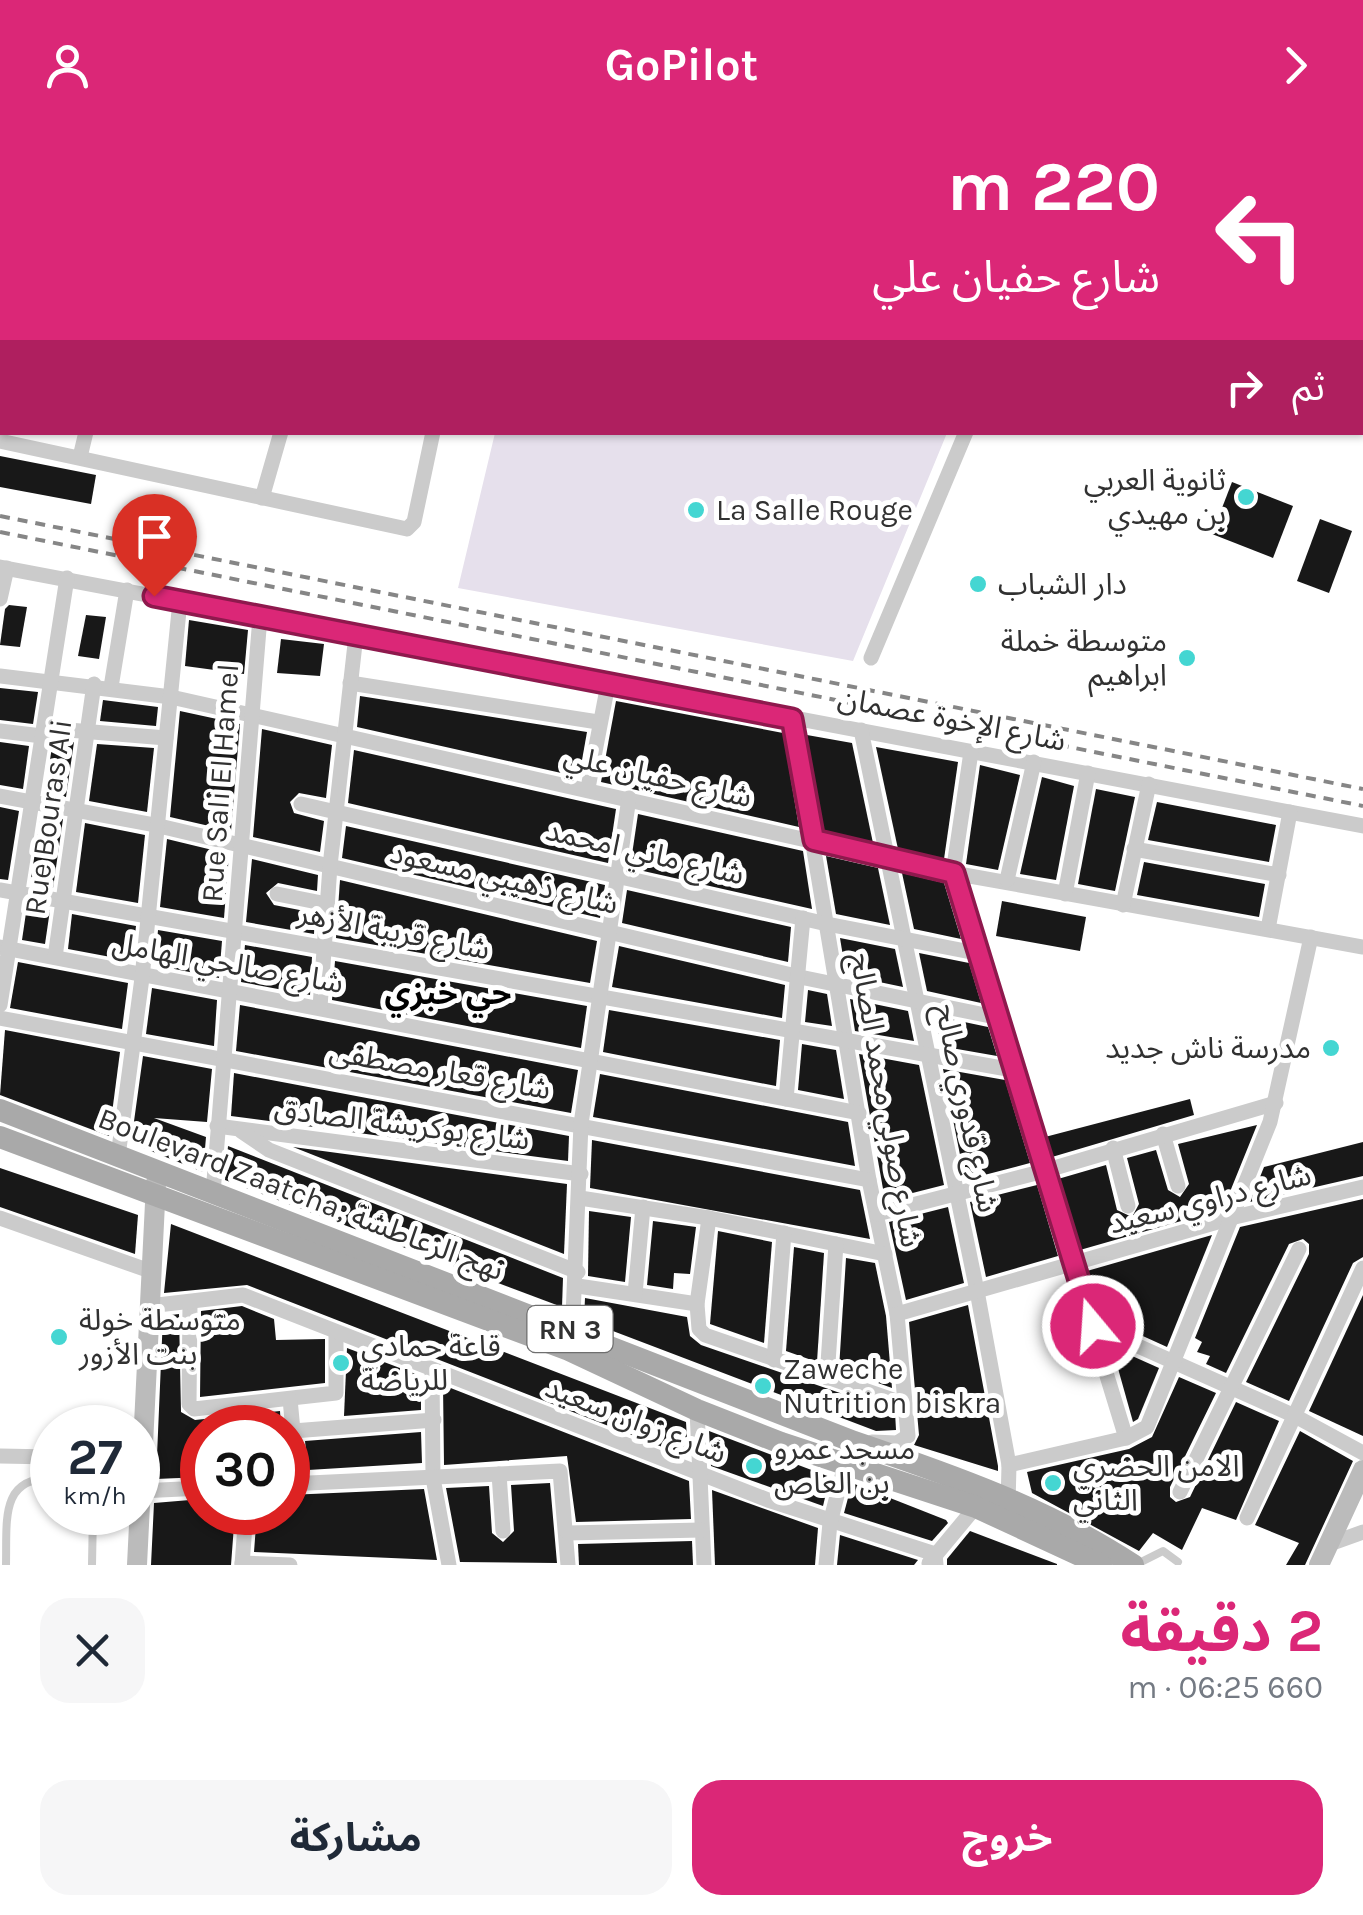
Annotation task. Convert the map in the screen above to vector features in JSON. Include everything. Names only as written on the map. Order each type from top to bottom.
[{"type":"main road","name":"Boulevard Zaatcha; نهج الزعاطشة","points":[[0,1110],[118,1156],[156,1182],[212,1193],[850,1451],[1089,1537],[1140,1562]]},
{"type":"main road","name":"Boulevard Zaatcha; نهج الزعاطشة","points":[[0,1137],[156,1182],[572,1340],[697,1410],[781,1443],[850,1451]]},
{"type":"main road","name":"Boulevard Zaatcha; نهج الزعاطشة","points":[[994,1503],[1094,1563]]},
{"type":"street","points":[[80,457],[85,435]]},
{"type":"street","points":[[262,498],[280,435]]},
{"type":"street","points":[[0,440],[406,529],[414,522],[432,435]]},
{"type":"street","points":[[871,658],[965,435]]},
{"type":"street","points":[[0,599],[3,567]]},
{"type":"street","name":"شارع الإخوة عصمان","points":[[3,567],[1363,826]]},
{"type":"street","points":[[0,1005],[5,948],[20,894],[67,578]]},
{"type":"street","name":"Rue Bouras Ali","points":[[55,957],[88,730],[127,590]]},
{"type":"street","points":[[118,1156],[142,978],[180,601]]},
{"type":"street","name":"Rue Sali El Hamel","points":[[212,1193],[260,616]]},
{"type":"street","points":[[320,1007],[330,866],[356,635]]},
{"type":"street","name":"شارع حفيان علي","points":[[0,676],[54,679],[170,697],[954,873],[1363,947]]},
{"type":"street","points":[[350,683],[598,722]]},
{"type":"street","points":[[588,788],[608,684]]},
{"type":"street","name":"شارع صولي محمد الصالح","points":[[792,719],[869,1180],[897,1314],[908,1436],[904,1441],[850,1451]]},
{"type":"street","points":[[0,731],[88,730],[166,738]]},
{"type":"street","name":"شارع قدوري صالح","points":[[861,730],[978,1291],[1008,1464],[994,1503]]},
{"type":"street","points":[[971,752],[954,873],[1126,1438]]},
{"type":"street","points":[[1008,880],[1034,762]]},
{"type":"street","points":[[1065,894],[1088,773]]},
{"type":"street","points":[[1123,905],[1149,784]]},
{"type":"street","name":"شارع ذهيبي مسعود","points":[[0,796],[155,824],[839,986],[995,1017]]},
{"type":"street","points":[[572,1340],[578,1279],[581,1124],[629,798]]},
{"type":"street","name":"شارع ماني امحمد","points":[[301,804],[905,942],[976,954]]},
{"type":"street","points":[[1268,930],[1290,812]]},
{"type":"street","points":[[1134,849],[1279,875]]},
{"type":"street","name":"شارع قريبة الأزهر","points":[[0,890],[236,929],[849,1044],[1013,1070]]},
{"type":"street","points":[[278,894],[327,904]]},
{"type":"street","points":[[786,1099],[803,918]]},
{"type":"street","points":[[1008,1464],[1126,1438],[1147,1426],[1234,1217],[1276,1103],[1311,937]]},
{"type":"street","name":"شارع صالحي الهامل","points":[[5,948],[142,978],[320,1007],[859,1113]]},
{"type":"street","name":"شارع قعار مصطفى","points":[[0,1018],[869,1180]]},
{"type":"street","points":[[877,1214],[1044,1171],[1276,1103]]},
{"type":"street","name":"شارع بوكريشة الصادق","points":[[216,1126],[581,1174]]},
{"type":"street","points":[[241,1131],[268,1150],[578,1279],[697,1304]]},
{"type":"street","points":[[1163,1134],[1178,1186]]},
{"type":"street","points":[[1114,1148],[1128,1206]]},
{"type":"street","points":[[142,1405],[156,1182]]},
{"type":"street","name":"شارع دراوي سعيد","points":[[897,1314],[1234,1217],[1363,1186]]},
{"type":"street","points":[[580,1198],[709,1218],[885,1254]]},
{"type":"street","points":[[635,1294],[643,1207]]},
{"type":"street","points":[[0,1218],[150,1270]]},
{"type":"street","points":[[709,1218],[697,1304],[699,1329],[774,1360],[905,1404]]},
{"type":"street","points":[[774,1360],[784,1234]]},
{"type":"street","points":[[827,1378],[836,1244]]},
{"type":"street","points":[[1180,1492],[1298,1249]]},
{"type":"street","points":[[1247,1518],[1363,1268]]},
{"type":"street","name":"شارع زوان سعيد","points":[[149,1306],[236,1294],[933,1561]]},
{"type":"street","points":[[190,1303],[190,1407],[338,1391],[336,1333]]},
{"type":"street","points":[[1093,1326],[1295,1416],[1363,1452]]},
{"type":"street","points":[[432,1371],[433,1478],[449,1565]]},
{"type":"street","points":[[290,1399],[291,1405]]},
{"type":"street","points":[[697,1410],[704,1565]]},
{"type":"street","points":[[310,1430],[434,1420]]},
{"type":"street","points":[[826,1565],[830,1523],[850,1451]]},
{"type":"street","points":[[0,1456],[30,1456]]},
{"type":"street","points":[[1323,1555],[1363,1470]]},
{"type":"street","points":[[310,1483],[562,1472],[568,1565]]},
{"type":"street","points":[[500,1474],[503,1531]]},
{"type":"street","points":[[933,1561],[994,1503]]},
{"type":"street","points":[[568,1533],[701,1530]]},
{"type":"street","points":[[1323,1555],[1363,1532]]},
{"type":"street","points":[[137,1565],[138,1535]]},
{"type":"street","points":[[244,1535],[242,1564],[290,1565]]},
{"type":"lane","points":[[6,1565],[8,1498],[14,1486],[30,1479]]},
{"type":"lane","points":[[93,1535],[94,1565]]},
{"type":"lane","points":[[1140,1562],[1163,1551],[1178,1562]]},
{"type":"lane","points":[[1140,1562],[1166,1565]]},
{"type":"shaded area","name":"La Salle Rouge","points":[[494,435],[946,435],[853,661],[458,588]]},
{"type":"building","points":[[0,456],[96,475],[91,504],[0,487]]},
{"type":"building","points":[[1232,482],[1293,506],[1273,558],[1212,534]]},
{"type":"building","points":[[1320,519],[1352,531],[1329,593],[1297,581]]},
{"type":"building","points":[[9,605],[27,607],[20,647],[0,645],[5,609]]},
{"type":"building","points":[[86,615],[106,617],[99,659],[78,656]]},
{"type":"building","points":[[189,620],[248,630],[244,674],[185,666]]},
{"type":"building","points":[[281,639],[324,644],[320,676],[277,673]]},
{"type":"building","points":[[0,688],[38,692],[33,724],[0,720]]},
{"type":"building","points":[[360,696],[587,732],[579,777],[357,727]]},
{"type":"building","points":[[103,700],[158,707],[156,726],[100,721]]},
{"type":"building","points":[[616,701],[783,733],[799,827],[601,782]]},
{"type":"building","points":[[180,711],[240,724],[231,831],[170,817]]},
{"type":"building","points":[[262,729],[332,745],[326,798],[299,793],[290,802],[294,813],[324,821],[320,852],[253,837]]},
{"type":"building","points":[[807,735],[852,743],[873,843],[822,832]]},
{"type":"building","points":[[53,740],[74,742],[66,797],[45,793]]},
{"type":"building","points":[[0,742],[29,746],[23,789],[0,785]]},
{"type":"building","points":[[97,744],[154,748],[147,812],[89,801]]},
{"type":"building","points":[[876,747],[958,762],[944,859],[898,849]]},
{"type":"building","points":[[354,750],[616,809],[608,863],[348,803]]},
{"type":"building","points":[[980,765],[1020,775],[998,870],[966,864]]},
{"type":"building","points":[[1042,777],[1074,786],[1056,880],[1020,874]]},
{"type":"building","points":[[1096,789],[1135,797],[1115,891],[1078,884]]},
{"type":"building","points":[[1157,802],[1276,825],[1269,862],[1148,840]]},
{"type":"building","points":[[0,807],[19,811],[8,880],[0,879]]},
{"type":"building","points":[[638,814],[803,851],[812,909],[630,868]]},
{"type":"building","points":[[41,815],[63,819],[53,888],[30,884]]},
{"type":"building","points":[[85,823],[145,835],[138,903],[76,892]]},
{"type":"building","points":[[346,826],[605,885],[600,918],[342,858]]},
{"type":"building","points":[[167,839],[229,854],[224,918],[160,907]]},
{"type":"building","points":[[826,856],[878,868],[890,925],[836,914]]},
{"type":"building","points":[[252,859],[318,875],[317,891],[278,883],[266,893],[274,905],[315,913],[314,934],[246,922]]},
{"type":"building","points":[[1144,862],[1265,884],[1259,917],[1137,895]]},
{"type":"building","points":[[902,873],[944,883],[961,939],[914,929]]},
{"type":"building","points":[[340,880],[597,941],[590,983],[336,938]]},
{"type":"building","points":[[627,890],[791,927],[788,962],[622,923]]},
{"type":"building","points":[[1002,901],[1086,917],[1080,951],[996,936]]},
{"type":"building","points":[[27,906],[50,910],[45,944],[22,940]]},
{"type":"building","points":[[72,914],[136,926],[132,961],[68,949]]},
{"type":"building","points":[[158,930],[222,941],[219,978],[155,965]]},
{"type":"building","points":[[840,938],[895,949],[903,987],[846,975]]},
{"type":"building","points":[[245,945],[312,957],[310,995],[241,982]]},
{"type":"building","points":[[619,946],[785,985],[782,1018],[612,987]]},
{"type":"building","points":[[919,953],[969,963],[981,1003],[927,991]]},
{"type":"building","points":[[335,961],[587,1006],[581,1048],[332,1000]]},
{"type":"building","points":[[18,962],[128,983],[122,1029],[10,1008]]},
{"type":"building","points":[[152,988],[217,1000],[214,1046],[146,1034]]},
{"type":"building","points":[[808,990],[827,994],[832,1026],[805,1022]]},
{"type":"building","points":[[850,999],[908,1011],[914,1041],[855,1031]]},
{"type":"building","points":[[240,1005],[578,1070],[571,1113],[236,1051]]},
{"type":"building","points":[[609,1010],[780,1040],[776,1086],[603,1052]]},
{"type":"building","points":[[936,1016],[988,1027],[997,1056],[940,1046]]},
{"type":"building","points":[[5,1030],[120,1052],[109,1136],[0,1095]]},
{"type":"building","points":[[802,1044],[836,1050],[844,1099],[798,1090]]},
{"type":"building","points":[[859,1054],[919,1065],[944,1185],[885,1200]]},
{"type":"building","points":[[143,1056],[212,1069],[207,1122],[154,1118],[206,1137],[203,1172],[131,1143]]},
{"type":"building","points":[[943,1069],[1005,1080],[1030,1163],[965,1180]]},
{"type":"building","points":[[234,1073],[569,1136],[568,1161],[231,1116]]},
{"type":"building","points":[[600,1074],[848,1122],[855,1166],[593,1117]]},
{"type":"building","points":[[1190,1099],[1194,1115],[1052,1157],[1045,1137]]},
{"type":"building","points":[[1257,1125],[1223,1209],[1080,1250],[1058,1179],[1106,1165],[1117,1210],[1132,1217],[1139,1204],[1127,1158],[1156,1150],[1168,1190],[1180,1197],[1189,1184],[1178,1144]]},
{"type":"building","points":[[592,1140],[860,1190],[870,1239],[590,1188]]},
{"type":"building","points":[[1363,1142],[1363,1176],[1250,1202],[1264,1167]]},
{"type":"building","points":[[228,1146],[563,1278],[562,1307],[225,1180]]},
{"type":"building","points":[[293,1147],[567,1184],[564,1254]]},
{"type":"building","points":[[0,1168],[138,1215],[135,1254],[0,1207]]},
{"type":"building","points":[[1037,1185],[1058,1256],[986,1277],[970,1202]]},
{"type":"building","points":[[1363,1199],[1363,1257],[1353,1263],[1289,1401],[1246,1382],[1309,1254],[1309,1244],[1303,1239],[1289,1244],[1226,1373],[1206,1364],[1210,1356],[1197,1352],[1202,1342],[1195,1338],[1240,1227]]},
{"type":"building","points":[[948,1207],[964,1283],[906,1300],[889,1222]]},
{"type":"building","points":[[589,1211],[631,1217],[625,1282],[588,1276]]},
{"type":"building","points":[[653,1221],[696,1227],[690,1274],[674,1273],[673,1289],[647,1285]]},
{"type":"building","points":[[171,1224],[686,1422],[688,1457],[247,1285],[164,1293]]},
{"type":"building","points":[[718,1231],[772,1242],[764,1343],[710,1324]]},
{"type":"building","points":[[1212,1235],[1167,1347],[1101,1317],[1087,1271]]},
{"type":"building","points":[[794,1247],[824,1253],[817,1362],[786,1351]]},
{"type":"building","points":[[846,1258],[875,1263],[886,1316],[892,1388],[839,1369]]},
{"type":"building","points":[[1363,1295],[1363,1436],[1309,1411]]},
{"type":"building","points":[[585,1298],[687,1317],[690,1336],[701,1345],[895,1412],[896,1430],[876,1431],[584,1320]]},
{"type":"building","points":[[968,1305],[998,1471],[914,1445],[919,1435],[909,1322]]},
{"type":"building","points":[[242,1306],[274,1319],[276,1340],[325,1339],[325,1383],[200,1397],[201,1311]]},
{"type":"building","points":[[179,1314],[180,1478],[160,1479],[159,1405],[163,1316]]},
{"type":"building","points":[[1112,1347],[1159,1368],[1138,1419],[1133,1422]]},
{"type":"building","points":[[347,1348],[421,1376],[421,1410],[344,1416]]},
{"type":"building","points":[[1179,1377],[1216,1393],[1170,1487],[1170,1497],[1176,1502],[1190,1497],[1236,1402],[1279,1421],[1236,1520],[1202,1508],[1182,1550],[1153,1533],[1139,1551],[1032,1493],[1027,1472],[1129,1449],[1152,1437]]},
{"type":"building","points":[[443,1385],[689,1481],[691,1519],[576,1522],[567,1456],[444,1465]]},
{"type":"building","points":[[709,1431],[830,1477],[823,1506],[711,1466]]},
{"type":"building","points":[[1300,1431],[1353,1461],[1305,1565],[1286,1565],[1299,1543],[1255,1525]]},
{"type":"building","points":[[421,1432],[422,1463],[310,1470],[310,1441]]},
{"type":"building","points":[[550,1483],[557,1563],[460,1562],[446,1488],[489,1486],[492,1533],[503,1542],[514,1531],[511,1485]]},
{"type":"building","points":[[852,1483],[948,1523],[932,1541],[844,1513]]},
{"type":"building","points":[[424,1489],[437,1560],[254,1552],[255,1535],[310,1535],[310,1494]]},
{"type":"building","points":[[712,1490],[818,1528],[815,1565],[715,1565]]},
{"type":"building","points":[[180,1501],[180,1535],[233,1535],[231,1565],[151,1565],[152,1535],[160,1535],[160,1502]]},
{"type":"building","points":[[970,1531],[1057,1565],[947,1565],[947,1559]]},
{"type":"building","points":[[840,1535],[918,1560],[914,1565],[837,1565]]},
{"type":"building","points":[[692,1541],[693,1565],[579,1565],[578,1544]]},
{"type":"railway","points":[[0,516],[1363,789]]},
{"type":"railway","points":[[0,532],[1363,806]]},
{"type":"place","name":"ثانوية العربي بن مهيدي","points":[[1246,497]]},
{"type":"place","name":"La Salle Rouge","points":[[696,510]]},
{"type":"place","name":"دار الشباب","points":[[978,584]]},
{"type":"place","name":"متوسطة خملة ابراهيم","points":[[1187,658]]},
{"type":"place","name":"مدرسة ناش جديد","points":[[1331,1048]]},
{"type":"place","name":"متوسطة خولة بنت الأزور","points":[[59,1337]]},
{"type":"place","name":"قاعة حمادي للرياضة","points":[[341,1363]]},
{"type":"place","name":"Zaweche Nutrition biskra","points":[[763,1386]]},
{"type":"place","name":"مسجد عمرو بن العاص","points":[[754,1466]]},
{"type":"place","name":"الامن الحضري الثاني","points":[[1053,1483]]},
{"type":"district","name":"حي خبزي","points":[[448,993]]},
{"type":"route","points":[[154,596],[792,719],[814,840],[954,873],[995,1017],[1093,1326]]}]
